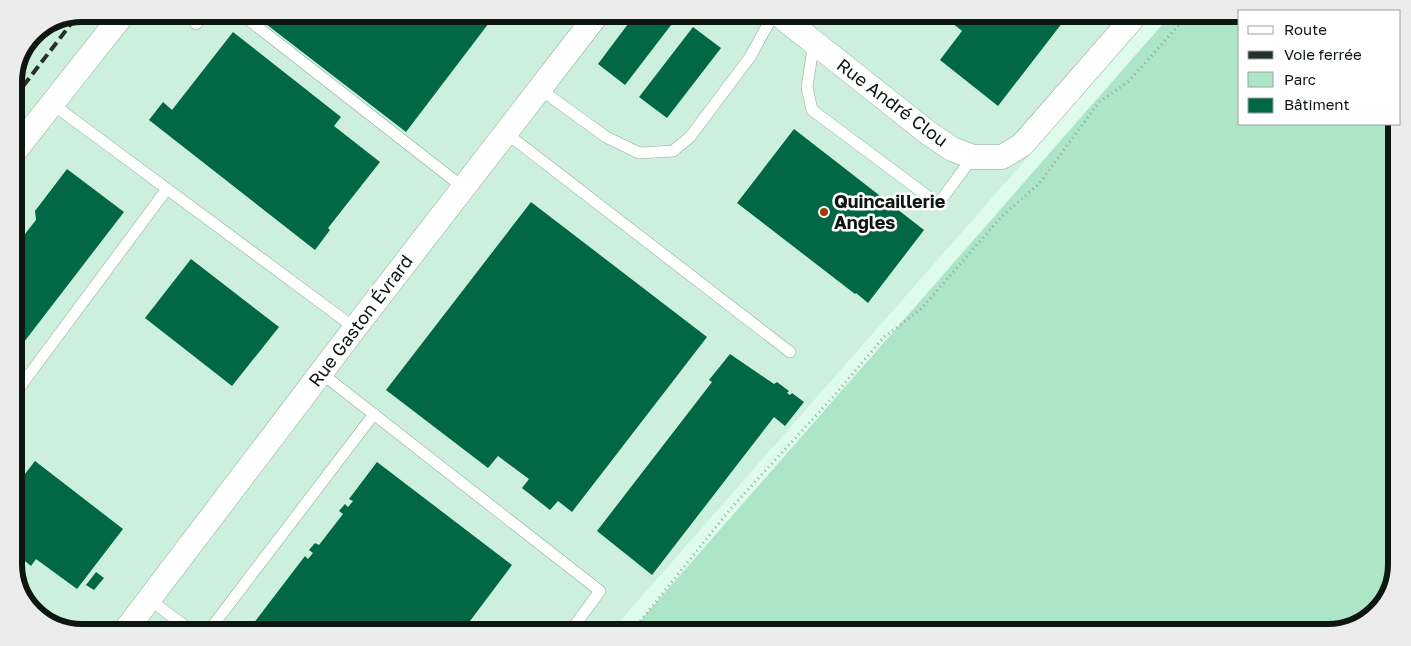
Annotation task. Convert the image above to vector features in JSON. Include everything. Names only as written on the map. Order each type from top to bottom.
[{"type":"street","points":[[23,140],[117,22]]},
{"type":"street","name":"Rue Gaston Évrard","points":[[130,624],[355,328],[591,22]]},
{"type":"street","name":"Rue André Clou","points":[[788,22],[927,132],[952,149],[974,157],[1002,157],[1022,145],[1130,22]]},
{"type":"lane","points":[[251,22],[464,188]]},
{"type":"lane","points":[[540,89],[606,138],[639,153],[673,151],[690,137],[750,57],[769,22]]},
{"type":"lane","points":[[814,42],[807,87],[812,110],[938,204],[974,157]]},
{"type":"lane","points":[[51,104],[355,328]]},
{"type":"lane","points":[[506,133],[790,352]]},
{"type":"lane","points":[[23,383],[167,189]]},
{"type":"lane","points":[[322,373],[600,591],[576,624]]},
{"type":"lane","points":[[214,624],[374,414]]},
{"type":"lane","points":[[150,599],[181,624]]},
{"type":"path","points":[[638,624],[733,506],[833,397],[884,337],[921,309],[1002,216],[1039,184],[1100,102],[1129,81],[1183,22]]},
{"type":"shaded area","points":[[83,22],[1146,22],[617,624],[83,624],[60,619],[46,611],[31,593],[26,583],[23,567],[23,79],[29,56],[35,46],[43,37],[53,31],[63,26]]},
{"type":"green space","points":[[1164,22],[1238,22],[1238,125],[1388,125],[1388,563],[1384,586],[1376,600],[1362,613],[1351,619],[1328,624],[637,624]]},
{"type":"building","points":[[263,22],[490,22],[406,132]]},
{"type":"building","points":[[630,22],[673,22],[625,85],[598,64]]},
{"type":"building","points":[[951,22],[1063,22],[998,106],[940,60],[962,31]]},
{"type":"building","points":[[693,27],[721,48],[667,118],[639,97]]},
{"type":"building","points":[[233,32],[341,117],[334,126],[380,162],[328,228],[330,230],[315,250],[149,120],[163,102],[172,110]]},
{"type":"building","name":"Quincaillerie Angles","points":[[794,129],[924,230],[868,303],[737,203]]},
{"type":"building","points":[[67,169],[124,212],[23,343],[23,237],[36,220],[35,211]]},
{"type":"building","points":[[531,202],[707,337],[572,512],[558,501],[550,510],[522,488],[529,479],[498,456],[488,468],[386,390]]},
{"type":"building","points":[[191,259],[279,327],[232,386],[145,318]]},
{"type":"building","points":[[730,354],[774,384],[777,382],[789,391],[787,393],[790,395],[792,393],[804,402],[785,426],[774,417],[652,575],[597,531],[712,382],[709,380]]},
{"type":"building","points":[[35,461],[123,529],[77,589],[36,559],[31,566],[23,559],[23,476]]},
{"type":"building","points":[[377,462],[512,565],[468,624],[253,624],[305,556],[308,559],[313,553],[309,550],[315,543],[319,545],[343,514],[339,511],[345,504],[348,507],[353,501],[349,499]]},
{"type":"building","points":[[96,572],[104,578],[94,590],[86,585]]},
{"type":"railway","points":[[23,86],[71,24]]},
{"type":"place","name":"Quincaillerie Angles","points":[[824,212]]}]
